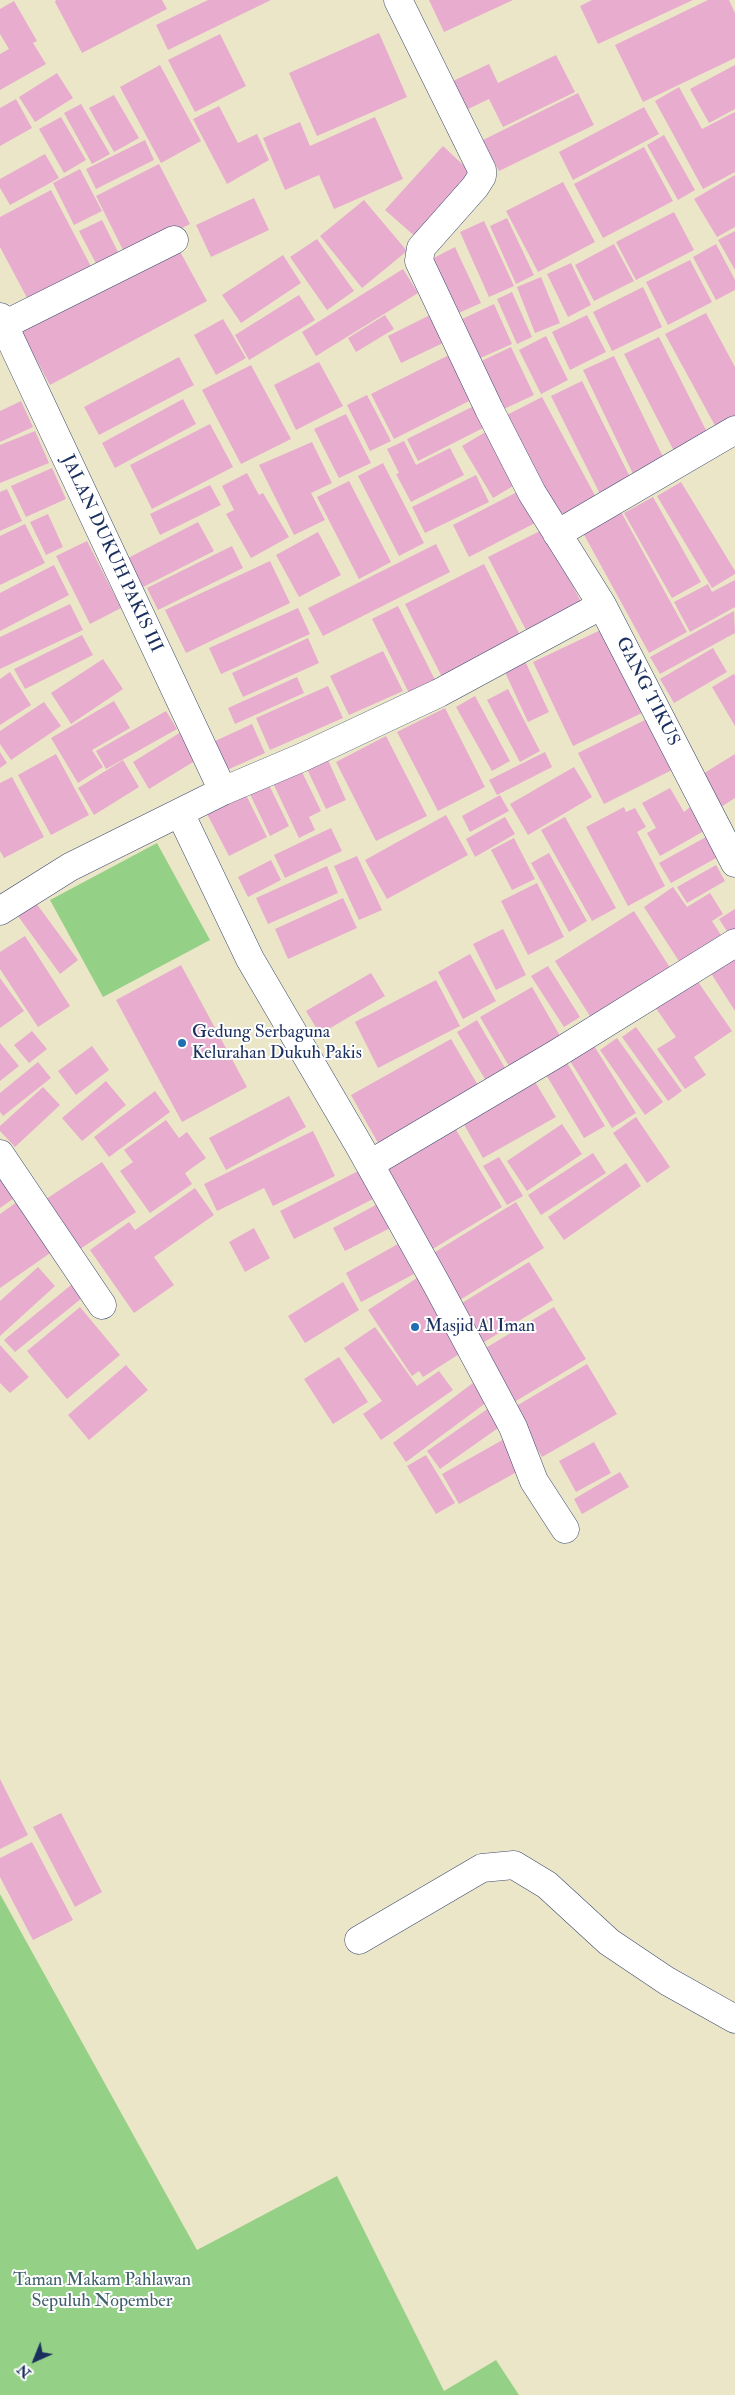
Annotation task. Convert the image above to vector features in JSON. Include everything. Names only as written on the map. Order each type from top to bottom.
[{"type":"street","name":"GANG TIKUS","points":[[398,0],[482,170],[482,176],[475,187],[421,248],[419,261],[489,409],[532,493],[602,605],[733,856]]},
{"type":"street","points":[[2,321],[174,240]]},
{"type":"street","name":"JALAN DUKUH PAKIS III","points":[[2,321],[223,791]]},
{"type":"street","points":[[557,534],[735,430]]},
{"type":"street","points":[[0,911],[70,867],[223,791],[303,757],[439,692],[602,605]]},
{"type":"street","points":[[180,813],[250,959],[370,1164],[438,1285],[513,1427],[534,1481],[565,1529]]},
{"type":"street","points":[[370,1164],[556,1054],[735,943]]},
{"type":"street","points":[[0,1154],[102,1305]]},
{"type":"street","points":[[359,1940],[482,1868],[514,1865],[546,1885],[609,1942],[667,1981],[735,2019]]},
{"type":"green space","points":[[157,843],[210,940],[103,997],[50,900]]},
{"type":"green space","name":"Taman Makam Pahlawan Sepuluh Nopember","points":[[0,1894],[197,2250],[337,2176],[444,2391],[496,2360],[519,2395],[0,2395]]},
{"type":"building","points":[[56,0],[162,0],[167,9],[82,53],[55,2]]},
{"type":"building","points":[[208,0],[271,0],[168,50],[156,25]]},
{"type":"building","points":[[429,0],[513,0],[444,32]]},
{"type":"building","points":[[592,0],[693,0],[598,44],[580,6]]},
{"type":"building","points":[[708,0],[729,0],[735,13],[735,58],[643,102],[615,45]]},
{"type":"building","points":[[14,1],[37,41],[33,43],[46,64],[0,90],[0,54],[9,49],[0,34],[0,9]]},
{"type":"building","points":[[379,33],[407,97],[317,136],[289,73]]},
{"type":"building","points":[[220,34],[246,86],[195,112],[168,60]]},
{"type":"building","points":[[556,55],[575,92],[503,127],[489,99],[466,110],[453,81],[489,64],[498,83]]},
{"type":"building","points":[[160,65],[201,141],[161,163],[120,87]]},
{"type":"building","points":[[735,65],[735,109],[709,123],[690,89]]},
{"type":"building","points":[[57,73],[73,98],[35,122],[19,97]]},
{"type":"building","points":[[679,87],[702,129],[735,112],[735,172],[703,189],[655,101]]},
{"type":"building","points":[[578,93],[594,125],[499,171],[483,140]]},
{"type":"building","points":[[114,95],[139,138],[114,152],[89,108]]},
{"type":"building","points":[[16,99],[32,128],[0,146],[0,108]]},
{"type":"building","points":[[81,104],[110,154],[92,164],[64,113]]},
{"type":"building","points":[[219,106],[238,143],[257,134],[269,160],[227,184],[193,119]]},
{"type":"building","points":[[644,107],[659,134],[573,180],[559,152]]},
{"type":"building","points":[[61,117],[86,160],[64,173],[39,129]]},
{"type":"building","points":[[375,117],[403,179],[334,209],[319,175],[285,190],[263,138],[300,122],[310,146]]},
{"type":"building","points":[[664,135],[695,190],[678,200],[647,145]]},
{"type":"building","points":[[145,140],[154,160],[96,189],[86,169]]},
{"type":"building","points":[[443,146],[475,176],[418,239],[385,210]]},
{"type":"building","points":[[644,147],[673,201],[603,238],[574,184]]},
{"type":"building","points":[[45,154],[59,178],[10,205],[0,188],[0,179]]},
{"type":"building","points":[[159,164],[190,224],[126,256],[96,196]]},
{"type":"building","points":[[80,169],[102,211],[74,225],[53,183]]},
{"type":"building","points":[[735,175],[735,227],[717,237],[694,199]]},
{"type":"building","points":[[563,182],[595,242],[538,272],[506,211]]},
{"type":"building","points":[[51,190],[96,276],[33,309],[0,247],[0,217]]},
{"type":"building","points":[[254,198],[269,230],[211,257],[196,225]]},
{"type":"building","points":[[364,200],[407,251],[362,288],[320,236]]},
{"type":"building","points":[[674,212],[694,250],[636,280],[616,242]]},
{"type":"building","points":[[507,218],[534,275],[516,284],[490,226]]},
{"type":"building","points":[[102,220],[123,262],[101,273],[79,231]]},
{"type":"building","points":[[484,221],[514,286],[489,297],[460,232]]},
{"type":"building","points":[[735,231],[735,270],[718,240]]},
{"type":"building","points":[[317,239],[354,291],[327,310],[290,257]]},
{"type":"building","points":[[614,244],[634,281],[594,301],[575,265]]},
{"type":"building","points":[[716,244],[735,280],[735,290],[716,300],[693,257]]},
{"type":"building","points":[[177,246],[207,301],[50,385],[20,330]]},
{"type":"building","points":[[455,247],[481,303],[452,316],[426,262]]},
{"type":"building","points":[[283,255],[301,283],[241,323],[222,295]]},
{"type":"building","points":[[690,260],[712,302],[668,325],[646,282]]},
{"type":"building","points":[[571,263],[591,305],[568,317],[547,274]]},
{"type":"building","points":[[403,269],[418,293],[316,356],[302,332]]},
{"type":"building","points":[[541,277],[560,323],[535,333],[517,287]]},
{"type":"building","points":[[643,287],[662,327],[612,351],[593,312]]},
{"type":"building","points":[[512,292],[532,337],[517,344],[497,299]]},
{"type":"building","points":[[299,295],[315,320],[249,360],[235,335]]},
{"type":"building","points":[[494,304],[512,344],[476,360],[458,321]]},
{"type":"building","points":[[706,313],[735,367],[735,422],[718,431],[665,334]]},
{"type":"building","points":[[385,315],[394,329],[356,352],[348,338]]},
{"type":"building","points":[[430,315],[443,343],[401,363],[388,336]]},
{"type":"building","points":[[587,315],[606,352],[570,370],[552,332]]},
{"type":"building","points":[[223,319],[246,358],[216,375],[194,335]]},
{"type":"building","points":[[546,336],[568,380],[541,394],[519,350]]},
{"type":"building","points":[[659,337],[709,436],[675,453],[624,354]]},
{"type":"building","points":[[511,347],[534,395],[493,414],[471,366]]},
{"type":"building","points":[[449,355],[471,400],[394,439],[371,394]]},
{"type":"building","points":[[614,356],[665,461],[634,476],[583,370]]},
{"type":"building","points":[[179,357],[194,385],[99,435],[84,407]]},
{"type":"building","points":[[319,362],[343,406],[296,430],[274,385]]},
{"type":"building","points":[[251,365],[291,439],[241,464],[202,390]]},
{"type":"building","points":[[582,381],[632,481],[601,496],[551,396]]},
{"type":"building","points":[[367,395],[391,441],[370,451],[347,405]]},
{"type":"building","points":[[542,397],[598,501],[555,523],[499,419]]},
{"type":"building","points":[[183,399],[196,424],[115,468],[102,443]]},
{"type":"building","points":[[21,401],[33,427],[0,442],[0,411]]},
{"type":"building","points":[[474,406],[485,427],[418,461],[407,439]]},
{"type":"building","points":[[346,414],[371,463],[339,478],[314,429]]},
{"type":"building","points":[[210,424],[233,467],[152,509],[130,465]]},
{"type":"building","points":[[35,431],[49,463],[0,483],[0,445]]},
{"type":"building","points":[[487,431],[518,483],[493,498],[462,446]]},
{"type":"building","points":[[404,441],[416,465],[450,448],[464,475],[411,502],[396,474],[399,473],[387,449]]},
{"type":"building","points":[[312,442],[332,483],[311,493],[325,520],[294,535],[259,465]]},
{"type":"building","points":[[383,463],[424,543],[399,556],[358,476]]},
{"type":"building","points":[[52,468],[66,499],[26,517],[11,486]]},
{"type":"building","points":[[247,473],[259,495],[263,493],[289,537],[251,558],[226,514],[234,510],[222,486]]},
{"type":"building","points":[[476,475],[489,502],[425,533],[412,507]]},
{"type":"building","points":[[349,481],[391,562],[359,579],[317,497]]},
{"type":"building","points":[[681,482],[735,571],[735,574],[712,588],[657,496]]},
{"type":"building","points":[[210,485],[221,505],[160,535],[150,514]]},
{"type":"building","points":[[7,489],[22,521],[0,531],[0,492]]},
{"type":"building","points":[[521,490],[537,522],[469,557],[453,525]]},
{"type":"building","points":[[653,497],[701,582],[672,598],[624,513]]},
{"type":"building","points":[[620,510],[687,632],[649,653],[582,531]]},
{"type":"building","points":[[48,514],[63,547],[46,555],[30,522]]},
{"type":"building","points":[[198,522],[214,551],[143,587],[128,558]]},
{"type":"building","points":[[25,524],[45,563],[0,585],[0,536]]},
{"type":"building","points":[[544,529],[582,604],[527,632],[488,557]]},
{"type":"building","points":[[318,532],[341,575],[299,597],[276,555]]},
{"type":"building","points":[[87,541],[121,608],[90,624],[56,556]]},
{"type":"building","points":[[436,544],[450,572],[323,636],[308,608]]},
{"type":"building","points":[[232,546],[243,568],[158,610],[147,588]]},
{"type":"building","points":[[270,561],[290,603],[186,653],[165,610]]},
{"type":"building","points":[[484,564],[521,637],[442,677],[405,604]]},
{"type":"building","points":[[54,565],[69,595],[0,631],[0,593]]},
{"type":"building","points":[[735,580],[735,607],[690,632],[674,602],[708,584],[712,592]]},
{"type":"building","points":[[70,604],[83,630],[0,669],[0,637]]},
{"type":"building","points":[[398,606],[435,680],[409,693],[372,619]]},
{"type":"building","points":[[298,608],[310,634],[221,674],[209,648]]},
{"type":"building","points":[[734,611],[735,633],[660,674],[650,657]]},
{"type":"building","points":[[607,627],[646,711],[573,746],[533,662]]},
{"type":"building","points":[[82,635],[93,655],[25,689],[14,669]]},
{"type":"building","points":[[308,638],[319,663],[243,697],[232,673]]},
{"type":"building","points":[[713,648],[727,672],[674,703],[660,679]]},
{"type":"building","points":[[383,651],[403,691],[349,715],[330,676]]},
{"type":"building","points":[[103,659],[123,689],[71,724],[51,693]]},
{"type":"building","points":[[525,661],[549,712],[528,722],[504,670]]},
{"type":"building","points":[[10,672],[31,705],[0,725],[0,679]]},
{"type":"building","points":[[734,674],[735,676],[735,726],[712,687]]},
{"type":"building","points":[[297,677],[304,693],[235,724],[228,708]]},
{"type":"building","points":[[328,686],[343,718],[270,750],[256,718]]},
{"type":"building","points":[[508,689],[540,751],[520,762],[487,700]]},
{"type":"building","points":[[475,696],[510,761],[492,771],[456,707]]},
{"type":"building","points":[[114,701],[130,728],[92,750],[103,767],[78,783],[51,738]]},
{"type":"building","points":[[44,702],[61,726],[11,760],[0,744],[0,731]]},
{"type":"building","points":[[445,708],[485,787],[438,811],[397,732]]},
{"type":"building","points":[[166,711],[177,729],[106,769],[96,751]]},
{"type":"building","points":[[651,717],[676,768],[604,804],[578,753]]},
{"type":"building","points":[[252,724],[265,753],[227,770],[213,742]]},
{"type":"building","points":[[181,732],[198,759],[149,789],[133,762]]},
{"type":"building","points":[[386,736],[427,816],[376,841],[336,762]]},
{"type":"building","points":[[0,752],[7,763],[0,768]]},
{"type":"building","points":[[545,752],[552,767],[497,795],[489,780]]},
{"type":"building","points":[[56,754],[89,815],[51,835],[18,775]]},
{"type":"building","points":[[735,754],[735,798],[721,807],[701,775]]},
{"type":"building","points":[[327,758],[346,800],[326,809],[306,767]]},
{"type":"building","points":[[123,760],[139,787],[94,815],[78,788]]},
{"type":"building","points":[[574,767],[592,797],[528,835],[510,804]]},
{"type":"building","points":[[302,772],[321,811],[309,817],[315,830],[299,838],[272,781],[289,773],[291,777]]},
{"type":"building","points":[[12,777],[44,837],[4,858],[0,851],[0,783]]},
{"type":"building","points":[[267,781],[289,826],[270,836],[248,790]]},
{"type":"building","points":[[670,788],[684,812],[690,807],[704,831],[660,856],[647,833],[656,828],[642,803]]},
{"type":"building","points":[[245,793],[267,837],[229,856],[206,812]]},
{"type":"building","points":[[500,795],[509,811],[470,832],[462,816]]},
{"type":"building","points":[[624,807],[626,812],[635,808],[646,827],[637,832],[665,886],[628,906],[586,827]]},
{"type":"building","points":[[446,815],[468,855],[387,899],[365,860]]},
{"type":"building","points":[[505,817],[515,834],[475,857],[466,839]]},
{"type":"building","points":[[565,817],[616,908],[592,921],[541,830]]},
{"type":"building","points":[[331,828],[342,851],[285,878],[274,855]]},
{"type":"building","points":[[706,837],[718,857],[671,883],[659,863]]},
{"type":"building","points":[[514,838],[535,879],[512,890],[491,850]]},
{"type":"building","points":[[549,853],[587,921],[569,932],[531,863]]},
{"type":"building","points":[[357,856],[382,910],[359,920],[334,866]]},
{"type":"building","points":[[271,860],[281,880],[248,897],[238,877]]},
{"type":"building","points":[[716,865],[725,881],[687,903],[677,887]]},
{"type":"building","points":[[327,866],[338,893],[268,924],[256,898]]},
{"type":"building","points":[[537,883],[564,937],[528,955],[501,901]]},
{"type":"building","points":[[673,887],[687,907],[710,893],[723,914],[712,921],[726,943],[684,969],[644,907]]},
{"type":"building","points":[[343,898],[357,928],[288,959],[275,929]]},
{"type":"building","points":[[36,903],[78,960],[60,974],[18,916]]},
{"type":"building","points":[[735,909],[735,937],[732,939],[719,919]]},
{"type":"building","points":[[634,911],[674,974],[595,1024],[555,961]]},
{"type":"building","points":[[503,929],[526,975],[496,990],[473,944]]},
{"type":"building","points":[[25,936],[70,1006],[38,1027],[0,969],[0,952]]},
{"type":"building","points":[[735,949],[735,1011],[707,967]]},
{"type":"building","points":[[470,954],[496,1001],[463,1019],[438,972]]},
{"type":"building","name":"Gedung Serbaguna Kelurahan Dukuh Pakis","points":[[181,965],[247,1087],[182,1122],[116,1000]]},
{"type":"building","points":[[548,966],[580,1017],[564,1027],[531,976]]},
{"type":"building","points":[[371,973],[385,996],[320,1034],[306,1011]]},
{"type":"building","points":[[694,976],[732,1031],[694,1057],[706,1075],[685,1089],[657,1049],[676,1037],[653,1004]]},
{"type":"building","points":[[0,978],[24,1011],[0,1028]]},
{"type":"building","points":[[436,980],[460,1026],[378,1068],[355,1022]]},
{"type":"building","points":[[532,987],[563,1041],[512,1071],[480,1017]]},
{"type":"building","points":[[477,1020],[512,1080],[492,1091],[457,1032]]},
{"type":"building","points":[[636,1027],[682,1091],[668,1101],[622,1037]]},
{"type":"building","points":[[32,1031],[47,1049],[29,1063],[14,1045]]},
{"type":"building","points":[[617,1038],[663,1102],[645,1115],[600,1050]]},
{"type":"building","points":[[451,1039],[483,1094],[382,1150],[351,1095]]},
{"type":"building","points":[[591,1041],[636,1113],[612,1128],[567,1056]]},
{"type":"building","points":[[0,1043],[19,1066],[0,1081]]},
{"type":"building","points":[[92,1046],[109,1070],[76,1095],[58,1071]]},
{"type":"building","points":[[563,1056],[605,1126],[584,1138],[542,1068]]},
{"type":"building","points":[[38,1062],[51,1078],[3,1116],[0,1112],[0,1093]]},
{"type":"building","points":[[534,1080],[556,1117],[483,1158],[462,1121]]},
{"type":"building","points":[[106,1081],[126,1105],[82,1141],[62,1118]]},
{"type":"building","points":[[43,1087],[60,1105],[15,1147],[0,1131],[0,1126]]},
{"type":"building","points":[[155,1091],[170,1112],[109,1157],[94,1137]]},
{"type":"building","points":[[289,1096],[306,1127],[226,1170],[209,1138]]},
{"type":"building","points":[[636,1117],[670,1167],[647,1183],[613,1133]]},
{"type":"building","points":[[166,1120],[179,1138],[187,1132],[206,1158],[185,1173],[192,1184],[150,1213],[120,1171],[133,1162],[124,1150]]},
{"type":"building","points":[[452,1123],[502,1207],[426,1253],[375,1168]]},
{"type":"building","points":[[562,1124],[582,1154],[527,1191],[507,1161]]},
{"type":"building","points":[[313,1131],[335,1176],[273,1206],[264,1188],[217,1211],[204,1184]]},
{"type":"building","points":[[593,1153],[606,1173],[541,1215],[528,1195]]},
{"type":"building","points":[[499,1157],[523,1196],[507,1205],[483,1166]]},
{"type":"building","points":[[102,1162],[136,1212],[74,1253],[40,1203]]},
{"type":"building","points":[[626,1163],[641,1186],[564,1240],[548,1217]]},
{"type":"building","points":[[364,1168],[379,1196],[294,1239],[280,1211]]},
{"type":"building","points":[[0,1171],[17,1196],[0,1208]]},
{"type":"building","points":[[195,1188],[214,1215],[154,1257],[174,1285],[134,1313],[90,1250],[129,1222],[135,1230]]},
{"type":"building","points":[[21,1199],[56,1249],[0,1288],[0,1214]]},
{"type":"building","points":[[385,1200],[398,1224],[345,1251],[333,1228]]},
{"type":"building","points":[[516,1202],[544,1248],[455,1303],[427,1257]]},
{"type":"building","points":[[254,1228],[270,1258],[245,1272],[229,1242]]},
{"type":"building","points":[[398,1244],[414,1274],[361,1302],[346,1273]]},
{"type":"building","points":[[529,1262],[553,1300],[481,1344],[457,1306]]},
{"type":"building","points":[[38,1267],[55,1286],[0,1336],[0,1301]]},
{"type":"building","name":"Masjid Al Iman","points":[[417,1278],[461,1343],[464,1351],[423,1377],[419,1371],[412,1376],[368,1310]]},
{"type":"building","points":[[76,1281],[87,1294],[15,1352],[4,1340]]},
{"type":"building","points":[[343,1282],[359,1310],[305,1343],[288,1316]]},
{"type":"building","points":[[80,1307],[120,1355],[67,1399],[27,1351]]},
{"type":"building","points":[[554,1307],[586,1359],[511,1404],[479,1352]]},
{"type":"building","points":[[375,1327],[417,1386],[439,1371],[453,1390],[381,1440],[363,1414],[382,1401],[344,1348]]},
{"type":"building","points":[[0,1345],[29,1377],[10,1393],[0,1383]]},
{"type":"building","points":[[339,1357],[368,1402],[333,1424],[304,1379]]},
{"type":"building","points":[[587,1364],[617,1414],[542,1457],[513,1408]]},
{"type":"building","points":[[126,1365],[148,1390],[89,1440],[68,1415]]},
{"type":"building","points":[[473,1383],[487,1402],[406,1462],[393,1443]]},
{"type":"building","points":[[496,1403],[508,1421],[440,1469],[427,1451]]},
{"type":"building","points":[[506,1438],[524,1468],[459,1504],[442,1474]]},
{"type":"building","points":[[594,1442],[611,1473],[576,1492],[559,1461]]},
{"type":"building","points":[[426,1455],[455,1503],[436,1514],[407,1466]]},
{"type":"building","points":[[620,1472],[629,1487],[582,1514],[574,1499]]},
{"type":"building","points":[[0,1779],[28,1835],[0,1849]]},
{"type":"building","points":[[61,1813],[102,1892],[75,1907],[33,1827]]},
{"type":"building","points":[[32,1842],[73,1920],[33,1940],[0,1877],[0,1858]]},
{"type":"place","name":"Gedung Serbaguna Kelurahan Dukuh Pakis","points":[[182,1043]]},
{"type":"place","name":"Masjid Al Iman","points":[[415,1327]]}]
